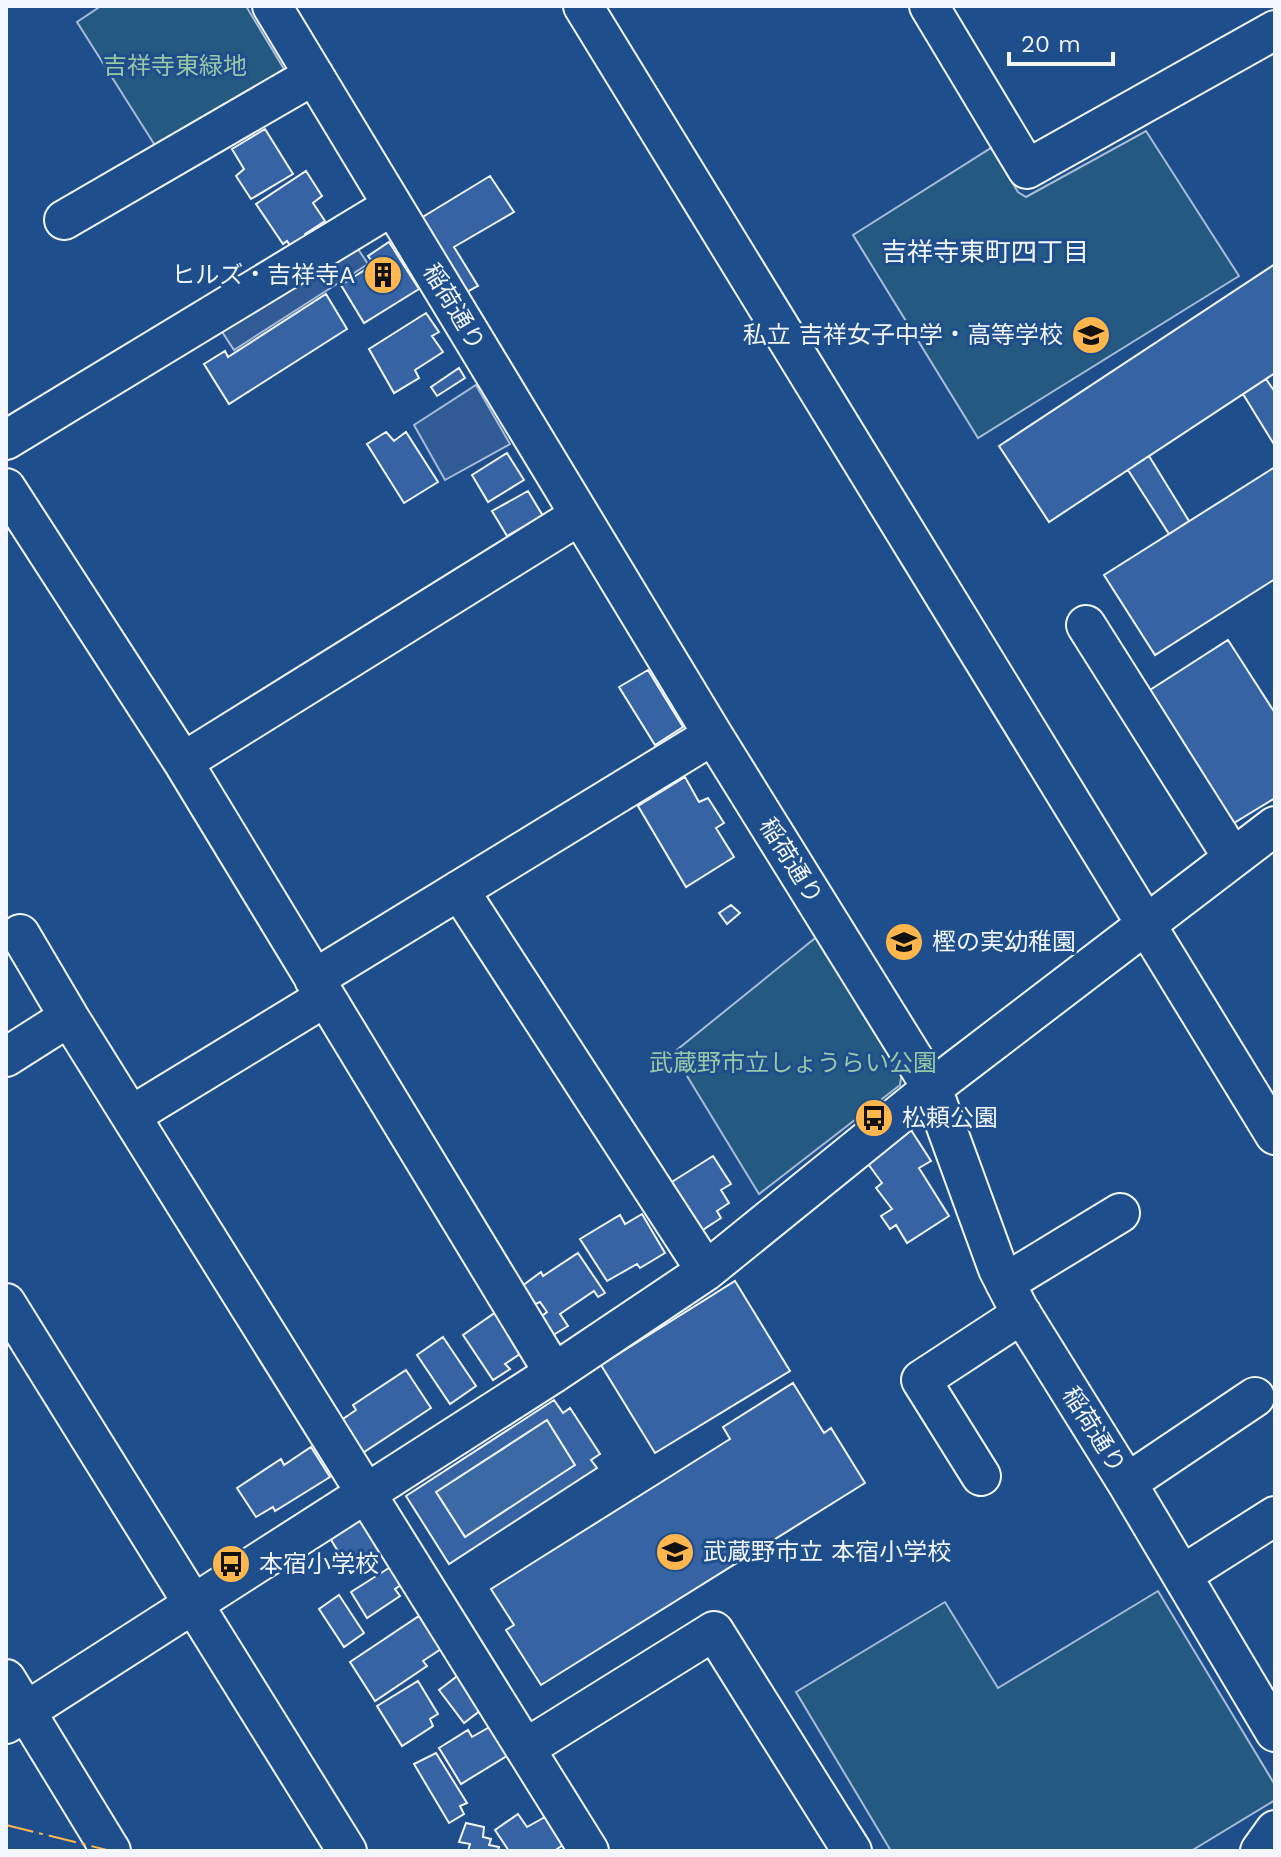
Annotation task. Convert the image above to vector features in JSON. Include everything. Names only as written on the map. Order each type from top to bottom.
[{"type":"street","name":"稲荷通り","points":[[272,6],[713,735],[932,1088],[998,1269],[1275,1732]]},
{"type":"street","points":[[583,6],[1275,1135]]},
{"type":"street","points":[[929,6],[1027,169],[1275,30]]},
{"type":"street","points":[[64,220],[314,75]]},
{"type":"street","points":[[6,440],[392,206]]},
{"type":"street","points":[[6,488],[183,762],[554,1373]]},
{"type":"street","points":[[183,762],[580,515]]},
{"type":"street","points":[[1086,625],[1233,858]]},
{"type":"street","points":[[132,1115],[459,890],[713,735]]},
{"type":"street","points":[[16,1718],[554,1373],[706,1271],[932,1088],[1275,826]]},
{"type":"street","points":[[459,890],[706,1271]]},
{"type":"street","points":[[20,934],[589,1851]]},
{"type":"street","points":[[6,1057],[69,1017]]},
{"type":"street","points":[[981,1476],[921,1380],[1120,1213]]},
{"type":"street","points":[[6,1303],[347,1851]]},
{"type":"street","points":[[1127,1483],[1255,1397]]},
{"type":"street","points":[[1182,1575],[1275,1516]]},
{"type":"street","points":[[526,1748],[714,1631],[852,1851]]},
{"type":"street","points":[[6,1679],[16,1718],[111,1851]]},
{"type":"street","points":[[1260,1851],[1275,1830]]},
{"type":"green space","name":"吉祥寺東緑地","points":[[101,6],[246,6],[284,69],[156,147],[77,22]]},
{"type":"green space","points":[[1146,131],[1239,276],[978,438],[853,235],[991,148],[1018,192],[1026,197]]},
{"type":"green space","name":"武蔵野市立しょうらい公園","points":[[819,935],[902,1072],[900,1085],[759,1194],[673,1053]]},
{"type":"green space","points":[[1158,1591],[1275,1785],[1275,1800],[1191,1851],[891,1851],[796,1692],[945,1602],[998,1688]]},
{"type":"shaded area","points":[[354,243],[368,264],[234,350],[219,327]]},
{"type":"shaded area","points":[[476,385],[510,444],[445,480],[414,425]]},
{"type":"shaded area","points":[[547,1420],[575,1465],[465,1537],[436,1492]]},
{"type":"building","points":[[265,129],[293,174],[251,199],[236,176],[244,169],[232,149]]},
{"type":"building","points":[[306,171],[322,196],[313,203],[325,221],[305,234],[308,240],[292,249],[287,241],[283,244],[256,204]]},
{"type":"building","points":[[490,176],[514,212],[454,247],[478,286],[467,292],[421,218]]},
{"type":"building","name":"ヒルズ・吉祥寺A","points":[[389,242],[419,289],[364,323],[341,285],[374,264],[368,256]]},
{"type":"building","points":[[1275,264],[1275,373],[1049,522],[999,446]]},
{"type":"building","points":[[326,294],[347,329],[229,404],[204,364],[225,351],[228,357]]},
{"type":"building","points":[[426,313],[439,332],[432,336],[443,352],[415,370],[419,378],[394,393],[369,349]]},
{"type":"building","points":[[459,368],[465,378],[437,396],[431,387]]},
{"type":"building","points":[[1266,379],[1275,392],[1275,446],[1243,394]]},
{"type":"building","points":[[386,432],[394,441],[406,432],[438,482],[404,503],[367,444]]},
{"type":"building","points":[[507,453],[524,480],[488,502],[472,475]]},
{"type":"building","points":[[1149,456],[1189,521],[1169,534],[1128,470]]},
{"type":"building","points":[[1275,467],[1275,579],[1155,655],[1104,575]]},
{"type":"building","points":[[528,491],[543,516],[507,536],[492,511]]},
{"type":"building","points":[[1228,640],[1275,713],[1275,798],[1234,823],[1150,690]]},
{"type":"building","points":[[648,670],[683,727],[655,745],[619,687]]},
{"type":"building","points":[[685,777],[699,802],[708,798],[724,823],[716,828],[734,857],[686,887],[638,806]]},
{"type":"building","points":[[731,905],[740,913],[727,924],[719,913]]},
{"type":"building","points":[[911,1130],[931,1161],[919,1168],[949,1216],[907,1243],[896,1225],[890,1229],[881,1216],[892,1209],[876,1188],[882,1183],[866,1161]]},
{"type":"building","points":[[713,1156],[731,1184],[721,1190],[729,1203],[717,1211],[721,1218],[698,1233],[667,1185]]},
{"type":"building","points":[[642,1214],[665,1253],[640,1268],[637,1264],[607,1281],[580,1239],[620,1215],[625,1224]]},
{"type":"building","points":[[578,1253],[605,1293],[598,1297],[594,1291],[560,1314],[568,1326],[550,1337],[538,1319],[547,1312],[540,1302],[533,1305],[522,1286],[541,1272],[543,1276]]},
{"type":"building","points":[[735,1281],[790,1371],[655,1453],[601,1365]]},
{"type":"building","points":[[496,1312],[523,1352],[505,1364],[510,1369],[493,1380],[463,1335]]},
{"type":"building","points":[[443,1337],[476,1386],[450,1404],[417,1355]]},
{"type":"building","points":[[406,1370],[431,1408],[361,1454],[340,1421],[356,1410],[353,1405]]},
{"type":"building","points":[[793,1383],[824,1433],[831,1428],[865,1483],[541,1685],[506,1630],[514,1625],[491,1589],[730,1439],[723,1427]]},
{"type":"building","points":[[554,1400],[563,1413],[570,1408],[600,1454],[591,1460],[597,1468],[449,1564],[406,1496]],"holes":[[[547,1420],[575,1465],[465,1537],[436,1492]]]},
{"type":"building","points":[[311,1447],[330,1477],[275,1511],[273,1507],[256,1517],[237,1488],[281,1459],[284,1465]]},
{"type":"building","points":[[361,1518],[385,1549],[351,1573],[330,1538]]},
{"type":"building","points":[[392,1566],[404,1583],[395,1589],[400,1596],[367,1618],[351,1592]]},
{"type":"building","points":[[339,1595],[364,1633],[344,1647],[319,1609]]},
{"type":"building","points":[[419,1616],[441,1649],[423,1661],[427,1666],[375,1701],[350,1662]]},
{"type":"building","points":[[460,1674],[485,1707],[464,1723],[439,1690]]},
{"type":"building","points":[[418,1681],[438,1714],[430,1719],[433,1726],[402,1746],[377,1706]]},
{"type":"building","points":[[493,1725],[510,1754],[461,1784],[439,1748],[468,1730],[472,1737]]},
{"type":"building","points":[[436,1753],[467,1803],[460,1806],[464,1814],[449,1823],[414,1764]]},
{"type":"building","points":[[518,1814],[527,1827],[545,1817],[563,1845],[554,1851],[509,1851],[495,1830]]},
{"type":"building","points":[[466,1823],[484,1827],[483,1837],[491,1839],[489,1845],[499,1847],[498,1851],[468,1851],[470,1844],[459,1842]]},
{"type":"power","points":[[6,1825],[111,1851]]},
{"type":"place","name":"ヒルズ・吉祥寺A","points":[[383,275]]},
{"type":"place","name":"私立 吉祥女子中学・高等学校","points":[[1091,335]]},
{"type":"place","name":"樫の実幼稚園","points":[[904,942]]},
{"type":"place","name":"松頼公園","points":[[874,1118]]},
{"type":"place","name":"武蔵野市立 本宿小学校","points":[[675,1552]]},
{"type":"place","name":"本宿小学校","points":[[231,1564]]},
{"type":"district","name":"吉祥寺東町四丁目","points":[[985,252]]}]
